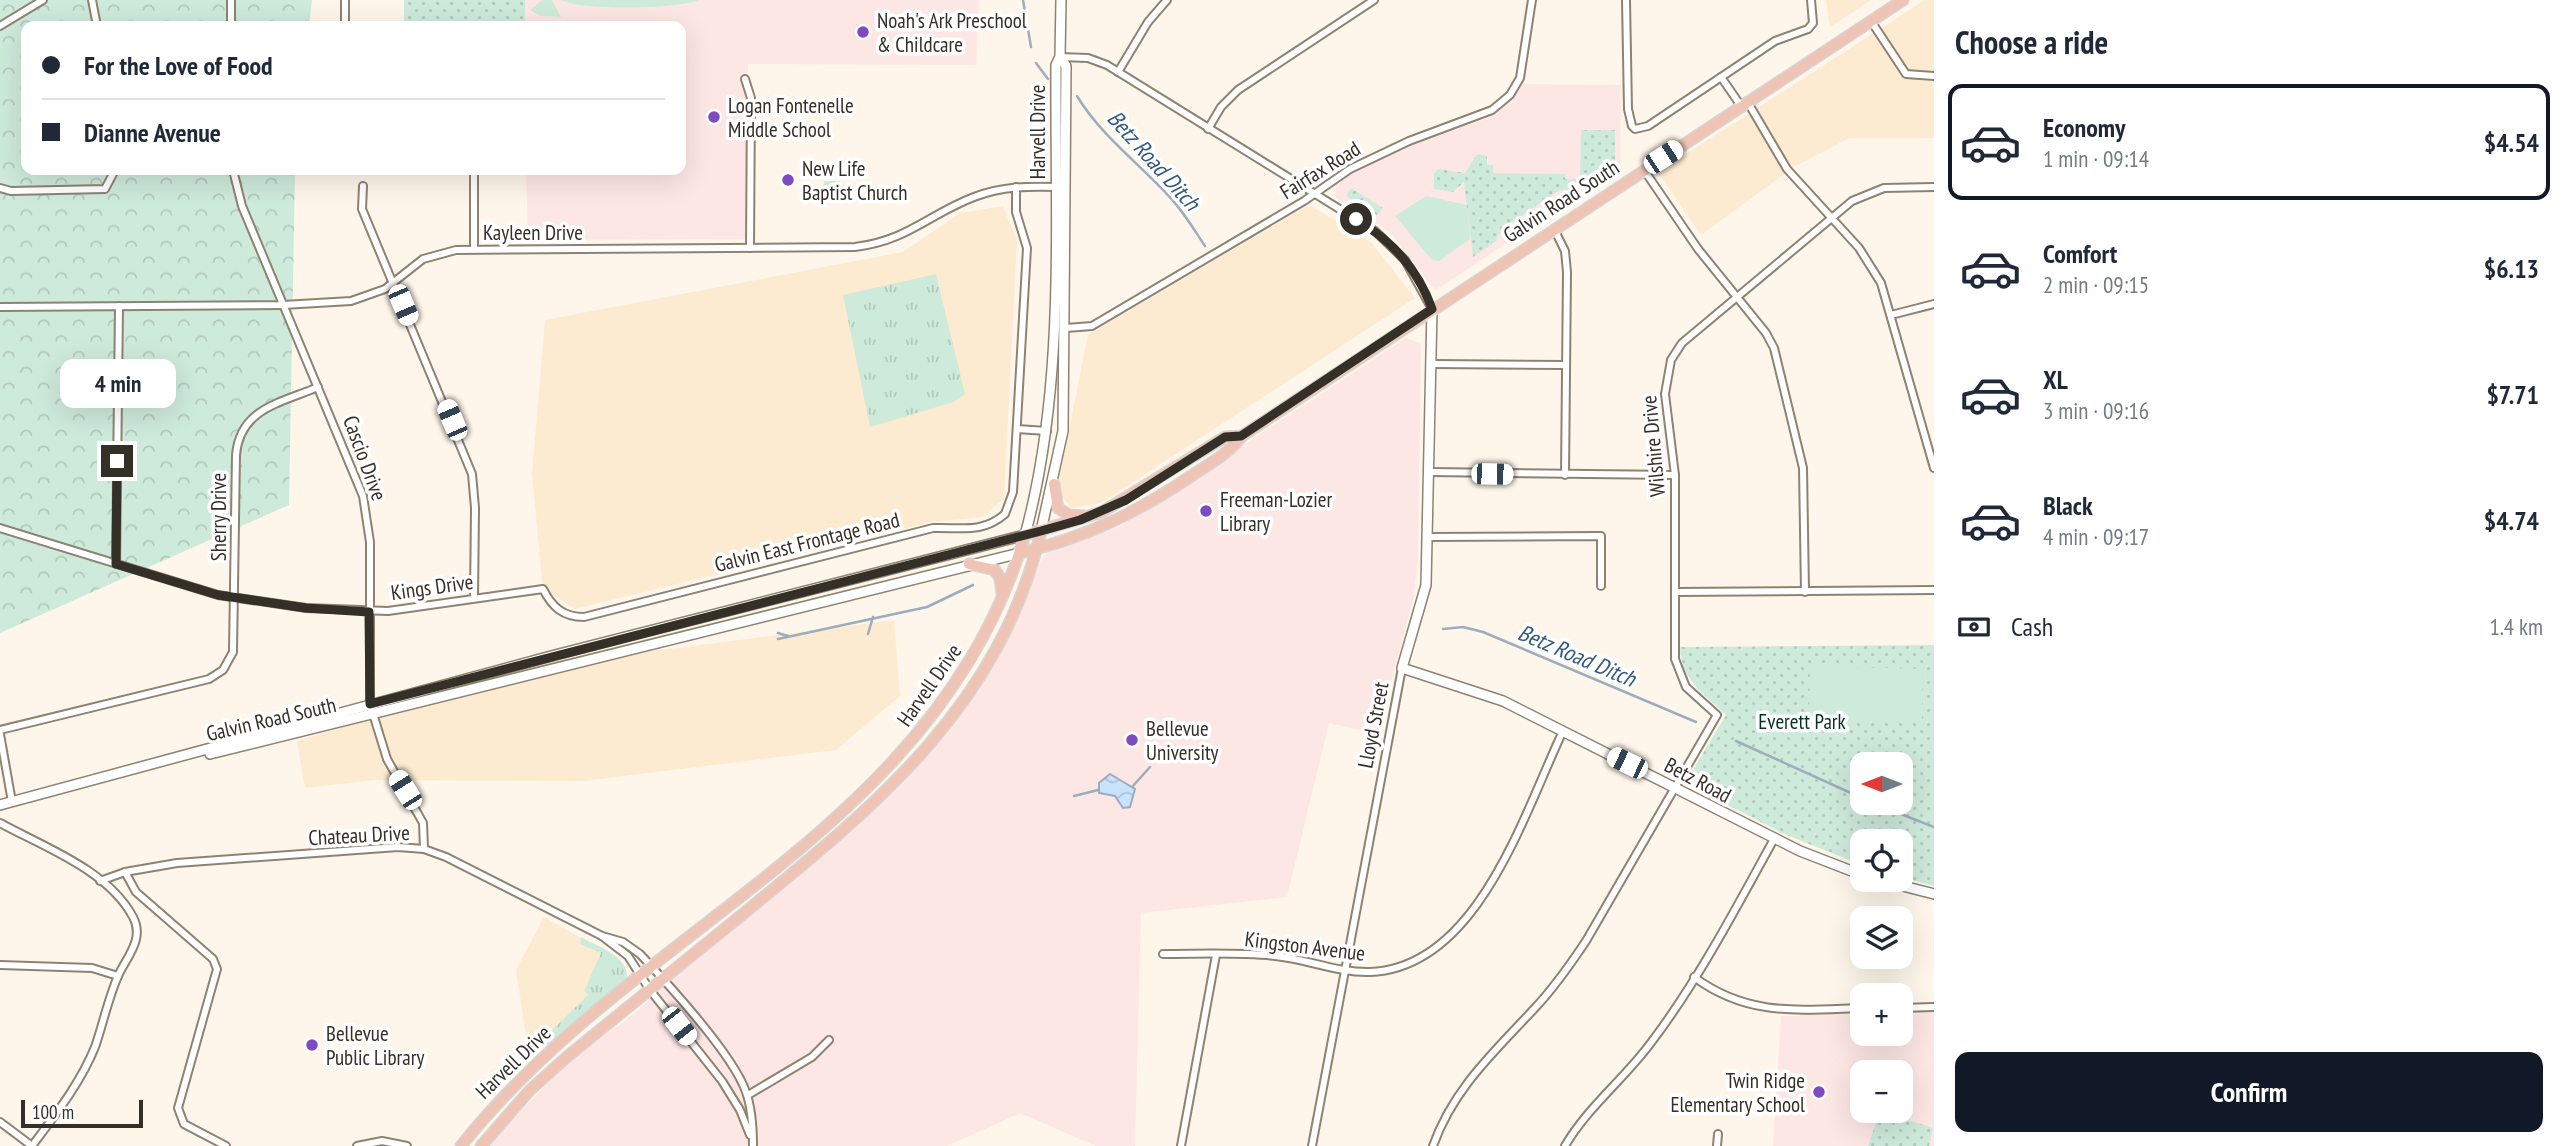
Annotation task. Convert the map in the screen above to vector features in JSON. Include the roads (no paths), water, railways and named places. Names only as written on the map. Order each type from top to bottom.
[{"type":"main road","name":"Harvell Drive","points":[[481,1146],[547,1074],[853,824],[911,768],[951,718],[1017,608],[1037,549],[1054,484],[1063,431],[1066,328],[1056,65],[1060,57],[1061,0]]},
{"type":"main road","name":"Galvin Road South","points":[[181,759],[260,744],[1037,549],[1126,517],[1232,449],[1241,436],[1903,0]]},
{"type":"main road","name":"Harvell Drive","points":[[461,1146],[541,1059],[774,870],[872,786],[937,711],[976,654],[1001,605],[1020,553],[1042,468],[1047,432],[1062,187]]},
{"type":"main road","name":"Lloyd Street","points":[[1402,668],[1424,602],[1430,472],[1432,309]]},
{"type":"main road","name":"Galvin Road South","points":[[0,805],[181,759],[370,704],[1041,531],[1091,516],[1126,500],[1225,437],[1241,436]]},
{"type":"main road","points":[[1054,484],[1056,503],[1063,512],[1091,516]]},
{"type":"main road","points":[[970,564],[990,567],[998,573],[1002,587],[1001,605]]},
{"type":"main road","name":"Betz Road","points":[[1402,668],[1503,701],[1774,839],[1850,870]]},
{"type":"main road","points":[[1913,889],[1934,894]]},
{"type":"street","points":[[0,26],[43,0]]},
{"type":"street","points":[[92,0],[96,21]]},
{"type":"street","points":[[230,0],[231,21]]},
{"type":"street","points":[[345,0],[345,21]]},
{"type":"street","points":[[1118,72],[1148,22],[1167,0]]},
{"type":"street","points":[[1209,129],[1222,107],[1238,90],[1374,0]]},
{"type":"street","name":"Fairfax Road","points":[[1066,328],[1092,326],[1316,194],[1350,169],[1389,149],[1484,115],[1499,105],[1520,78],[1532,0]]},
{"type":"street","points":[[1626,0],[1628,108],[1635,130],[1648,126],[1775,41],[1808,29],[1812,23],[1811,0]]},
{"type":"street","points":[[1871,21],[1906,74],[1934,76]]},
{"type":"street","points":[[1060,57],[1088,58],[1118,72],[1388,240],[1419,281],[1432,309]]},
{"type":"street","points":[[1721,77],[1744,104],[1787,169],[1869,261],[1881,283],[1934,468]]},
{"type":"street","points":[[745,79],[751,99],[750,248]]},
{"type":"street","points":[[1644,170],[1685,232],[1766,333],[1774,348],[1797,437],[1805,496],[1805,592]]},
{"type":"street","points":[[0,188],[11,191],[105,189],[112,175]]},
{"type":"street","name":"Cascio Drive","points":[[234,175],[242,206],[367,509],[370,542],[370,704],[387,759],[423,823],[424,849]]},
{"type":"street","points":[[474,175],[474,249]]},
{"type":"street","points":[[363,186],[362,209],[472,474],[475,508],[474,598]]},
{"type":"street","name":"Kayleen Drive","points":[[0,307],[284,305],[359,299],[377,293],[434,255],[474,249],[843,248],[880,243],[916,229],[968,199],[1016,187],[1062,187]]},
{"type":"street","name":"Galvin East Frontage Road","points":[[543,589],[557,610],[571,617],[583,617],[933,528],[964,530],[983,527],[999,519],[1009,508],[1017,429],[1027,248],[1016,212],[1016,187]]},
{"type":"street","name":"Wilshire Drive","points":[[1676,788],[1717,715],[1697,698],[1679,674],[1675,659],[1675,475],[1665,394],[1671,360],[1682,343],[1830,217],[1870,191],[1934,187]]},
{"type":"street","points":[[1554,229],[1562,243],[1566,261],[1565,475]]},
{"type":"street","points":[[1891,315],[1934,304]]},
{"type":"street","points":[[116,564],[118,306]]},
{"type":"street","points":[[1432,364],[1566,365]]},
{"type":"street","name":"Sherry Drive","points":[[0,732],[217,676],[230,662],[233,652],[236,455],[239,433],[255,414],[318,387]]},
{"type":"street","points":[[1017,429],[1047,432]]},
{"type":"street","points":[[1430,472],[1675,475]]},
{"type":"street","name":"Kings Drive","points":[[0,528],[235,598],[369,612],[543,589]]},
{"type":"street","points":[[1428,537],[1601,536],[1601,586]]},
{"type":"street","points":[[1675,592],[1934,590]]},
{"type":"street","name":"Lloyd Street","points":[[1312,1146],[1402,668]]},
{"type":"street","name":"Kingston Avenue","points":[[1163,954],[1276,956],[1344,970],[1390,970],[1414,962],[1451,935],[1499,869],[1563,731]]},
{"type":"street","points":[[0,732],[12,802]]},
{"type":"street","points":[[1433,1146],[1451,1106],[1467,1080],[1563,976],[1676,788]]},
{"type":"street","points":[[0,823],[85,869],[122,902],[134,918],[137,929],[132,954],[118,976],[89,1058],[75,1086],[32,1146],[0,1122]]},
{"type":"street","points":[[1565,1146],[1578,1126],[1650,1044],[1694,977],[1774,839]]},
{"type":"street","name":"Chateau Drive","points":[[100,881],[125,872],[177,863],[398,847],[424,849],[446,857],[602,936],[628,956],[650,990],[722,1081],[746,1122],[753,1145]]},
{"type":"street","points":[[125,872],[136,892],[213,959],[217,969],[178,1108],[179,1118],[191,1130],[226,1146]]},
{"type":"street","name":"Chateau Drive","points":[[602,936],[623,942],[652,967],[731,1062],[748,1095]]},
{"type":"street","points":[[1182,1144],[1216,954]]},
{"type":"street","points":[[0,965],[92,968],[118,976]]},
{"type":"street","points":[[1694,977],[1736,1001],[1758,1007],[1850,1008]]},
{"type":"street","points":[[1913,1008],[1934,1007]]},
{"type":"street","points":[[753,1145],[748,1095],[812,1057],[829,1040]]},
{"type":"street","points":[[1717,1146],[1718,1134]]},
{"type":"street","points":[[357,1146],[387,1141],[407,1146]]},
{"type":"water","points":[[1110,774],[1135,789],[1130,807],[1123,808],[1115,796],[1099,793],[1099,783]]},
{"type":"waterway","name":"Betz Road Ditch","points":[[1023,0],[1031,47]]},
{"type":"waterway","name":"Betz Road Ditch","points":[[1036,63],[1048,79]]},
{"type":"waterway","name":"Betz Road Ditch","points":[[1077,96],[1107,135],[1172,199],[1205,246]]},
{"type":"waterway","points":[[778,639],[927,607],[973,585]]},
{"type":"waterway","points":[[868,634],[873,617]]},
{"type":"waterway","name":"Betz Road Ditch","points":[[1443,629],[1463,627],[1483,632],[1696,722]]},
{"type":"waterway","points":[[778,633],[788,636]]},
{"type":"waterway","name":"Betz Road Ditch","points":[[1736,741],[1850,793]]},
{"type":"waterway","points":[[1132,787],[1150,767]]},
{"type":"waterway","points":[[1074,796],[1098,790]]},
{"type":"waterway","name":"Betz Road Ditch","points":[[1906,816],[1934,827]]},
{"type":"place","name":"Noah's Ark Preschool & Childcare","points":[[863,32]]},
{"type":"place","name":"Logan Fontenelle Middle School","points":[[714,117]]},
{"type":"place","name":"New Life Baptist Church","points":[[788,180]]},
{"type":"place","name":"Freeman-Lozier Library","points":[[1206,511]]},
{"type":"place","name":"Bellevue University","points":[[1132,740]]},
{"type":"place","name":"Bellevue Public Library","points":[[312,1045]]},
{"type":"place","name":"Twin Ridge Elementary School","points":[[1819,1092]]},
{"type":"park label","name":"Everett Park","points":[[1802,721]]}]
